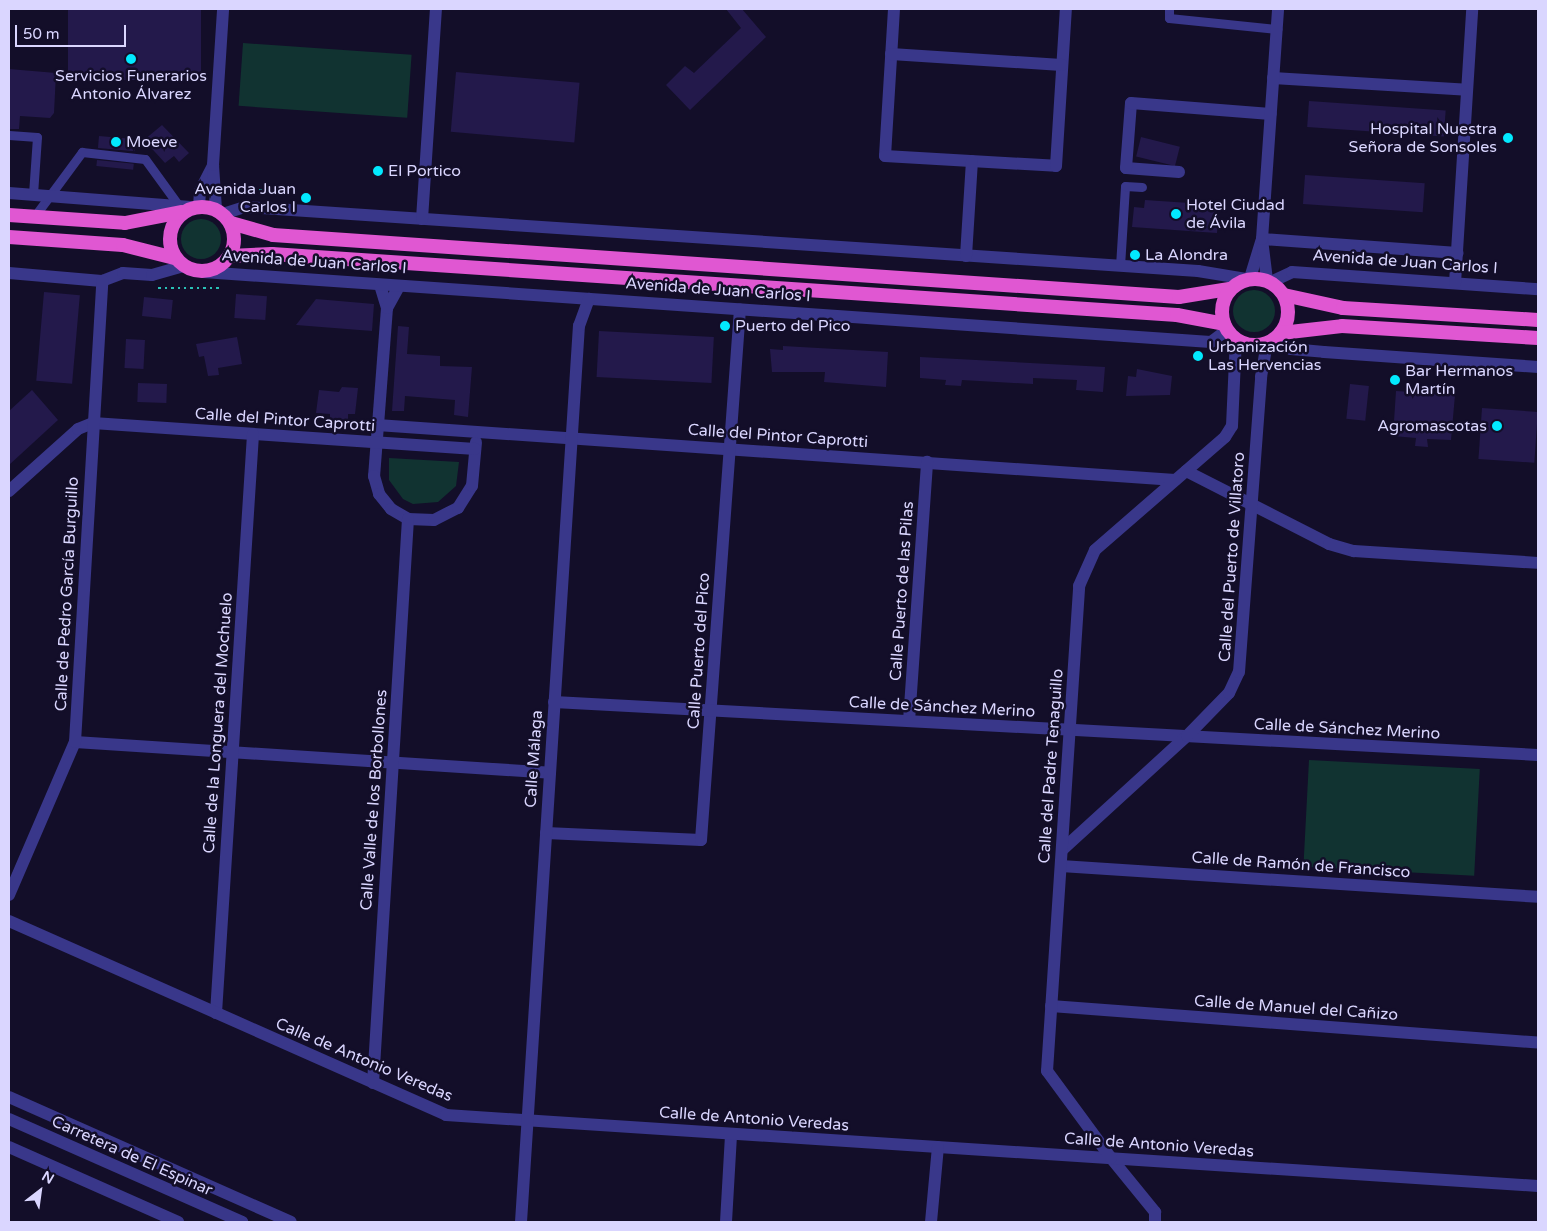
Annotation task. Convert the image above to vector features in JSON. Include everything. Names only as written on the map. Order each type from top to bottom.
[{"type":"highway","points":[[179,262],[168,242],[171,226],[188,208]]},
{"type":"highway","points":[[9,215],[125,223],[188,208],[223,216],[235,240],[230,256],[218,267],[203,272],[179,262],[123,244],[9,237]]},
{"type":"highway","name":"Avenida de Juan Carlos I","points":[[223,216],[273,235],[1169,297],[1229,289]]},
{"type":"highway","name":"Avenida de Juan Carlos I","points":[[230,256],[272,254],[1167,314],[1229,331]]},
{"type":"highway","points":[[1538,320],[1343,308],[1284,295],[1269,281],[1248,279],[1229,289],[1221,306],[1229,331],[1251,345],[1342,326],[1538,338]]},
{"type":"highway","points":[[1273,339],[1288,314],[1284,295]]},
{"type":"street","points":[[223,9],[213,165],[223,216],[245,207],[1120,266],[1248,279],[1262,239]]},
{"type":"street","points":[[422,219],[436,9]]},
{"type":"street","points":[[894,9],[885,156],[1056,166],[1066,9]]},
{"type":"street","points":[[1269,281],[1262,239],[1278,9]]},
{"type":"street","points":[[1455,283],[1472,9]]},
{"type":"street","points":[[891,54],[1062,65]]},
{"type":"street","points":[[1273,78],[1467,90]]},
{"type":"street","points":[[1178,172],[1126,168],[1131,103],[1271,114]]},
{"type":"street","points":[[966,256],[972,161]]},
{"type":"street","points":[[9,193],[188,208],[200,191],[213,165]]},
{"type":"street","name":"Avenida de Juan Carlos I","points":[[1262,239],[1457,253]]},
{"type":"street","points":[[9,273],[102,281],[122,273],[152,275],[179,262]]},
{"type":"street","name":"Avenida de Juan Carlos I","points":[[203,272],[1211,342],[1229,331]]},
{"type":"street","name":"Avenida de Juan Carlos I","points":[[1269,281],[1292,272],[1538,289]]},
{"type":"street","name":"Calle de Pedro García Burguillo","points":[[9,895],[75,742],[102,281]]},
{"type":"street","points":[[380,285],[387,308],[374,476],[379,494],[391,509],[408,519],[434,520],[458,508],[472,486],[476,432]]},
{"type":"street","points":[[387,308],[399,286]]},
{"type":"street","name":"Calle Málaga","points":[[521,1222],[579,326],[589,299]]},
{"type":"street","name":"Calle Puerto del Pico","points":[[546,832],[701,840],[740,309]]},
{"type":"street","name":"Calle del Padre Tenaguillo","points":[[1155,1222],[1155,1212],[1111,1158],[1047,1072],[1079,586],[1095,550],[1176,480],[1232,426],[1229,331]]},
{"type":"street","points":[[1273,339],[1291,349],[1538,367]]},
{"type":"street","name":"Calle del Puerto de Villatoro","points":[[1062,850],[1187,736],[1229,693],[1240,672],[1261,377],[1273,339]]},
{"type":"street","points":[[9,492],[78,429],[94,423]]},
{"type":"street","name":"Calle del Pintor Caprotti","points":[[94,423],[475,449]]},
{"type":"street","name":"Calle del Pintor Caprotti","points":[[378,425],[1176,480]]},
{"type":"street","name":"Calle de la Longuera del Mochuelo","points":[[216,1013],[253,434]]},
{"type":"street","name":"Calle Puerto de las Pilas","points":[[909,721],[927,462]]},
{"type":"street","points":[[1186,470],[1252,502],[1329,544],[1354,551],[1538,563]]},
{"type":"street","name":"Calle Valle de los Borbollones","points":[[373,1083],[408,519]]},
{"type":"street","name":"Calle de Sánchez Merino","points":[[554,702],[1538,755]]},
{"type":"street","points":[[75,742],[550,773]]},
{"type":"street","name":"Calle de Ramón de Francisco","points":[[1061,866],[1538,897]]},
{"type":"street","name":"Calle de Antonio Veredas","points":[[9,921],[446,1115],[1538,1186]]},
{"type":"street","name":"Calle de Manuel del Cañizo","points":[[1051,1006],[1538,1042]]},
{"type":"street","points":[[9,1098],[290,1222]]},
{"type":"street","name":"Carretera de El Espinar","points":[[9,1119],[242,1222]]},
{"type":"street","points":[[726,1222],[731,1134]]},
{"type":"street","points":[[9,1147],[178,1222]]},
{"type":"street","points":[[931,1222],[938,1147]]},
{"type":"lane","points":[[1169,9],[1168,18],[1276,29]]},
{"type":"lane","points":[[9,135],[37,137],[33,194]]},
{"type":"lane","points":[[34,217],[82,152],[145,159],[188,208]]},
{"type":"lane","points":[[1120,266],[1125,186],[1142,187]]},
{"type":"green space","points":[[243,43],[412,55],[407,118],[239,106]]},
{"type":"green space","points":[[201,219],[215,225],[221,239],[215,253],[201,259],[187,253],[181,239],[187,225]]},
{"type":"green space","points":[[1254,290],[1269,296],[1275,311],[1269,326],[1254,332],[1239,326],[1233,311],[1239,296]]},
{"type":"green space","points":[[389,458],[459,462],[456,486],[438,502],[413,504],[403,499],[389,480]]},
{"type":"green space","points":[[1309,760],[1480,769],[1474,876],[1303,867]]},
{"type":"building","name":"Servicios Funerarios Antonio Álvarez","points":[[68,9],[201,9],[201,80],[68,80]]},
{"type":"building","points":[[726,9],[742,9],[766,37],[690,110],[666,85],[685,66],[694,73],[741,28]]},
{"type":"building","points":[[9,69],[56,73],[54,113],[50,118],[20,116],[19,129],[9,129]]},
{"type":"building","points":[[456,72],[580,83],[574,143],[451,132]]},
{"type":"building","points":[[1309,101],[1446,111],[1444,136],[1307,127]]},
{"type":"building","points":[[162,125],[189,153],[179,162],[174,156],[165,163],[144,140]]},
{"type":"building","points":[[99,136],[136,139],[135,151],[98,148]]},
{"type":"building","points":[[1141,137],[1180,147],[1175,166],[1136,156]]},
{"type":"building","points":[[97,160],[134,164],[133,170],[96,166]]},
{"type":"building","points":[[1305,175],[1425,183],[1423,212],[1303,204]]},
{"type":"building","name":"Hotel Ciudad de Ávila","points":[[1145,200],[1219,205],[1217,233],[1132,227],[1134,207],[1144,208]]},
{"type":"building","points":[[44,292],[80,295],[72,384],[36,381]]},
{"type":"building","points":[[236,294],[267,296],[265,320],[234,318]]},
{"type":"building","points":[[144,297],[173,300],[171,319],[142,316]]},
{"type":"building","points":[[316,299],[374,304],[372,331],[296,325]]},
{"type":"building","points":[[398,326],[409,327],[407,354],[440,356],[440,366],[472,367],[468,417],[454,415],[455,400],[405,396],[404,411],[392,411]]},
{"type":"building","points":[[599,331],[714,337],[711,383],[597,377]]},
{"type":"building","points":[[237,337],[242,364],[218,368],[219,375],[208,376],[204,356],[199,357],[196,344]]},
{"type":"building","points":[[126,339],[145,340],[143,369],[124,368]]},
{"type":"building","points":[[783,346],[888,352],[886,387],[824,382],[825,372],[772,372],[770,349],[783,350]]},
{"type":"building","points":[[920,357],[1105,367],[1103,392],[1076,390],[1077,380],[1033,378],[1033,384],[962,380],[961,386],[945,385],[946,380],[920,378]]},
{"type":"building","points":[[1137,369],[1172,376],[1170,395],[1126,396],[1128,376],[1136,377]]},
{"type":"building","points":[[138,383],[167,384],[166,403],[137,402]]},
{"type":"building","points":[[1350,384],[1369,386],[1365,421],[1346,419]]},
{"type":"building","points":[[342,387],[358,388],[355,414],[348,414],[348,420],[330,419],[330,414],[316,413],[319,390],[339,392]]},
{"type":"building","points":[[32,390],[58,420],[9,465],[9,411]]},
{"type":"building","points":[[1396,391],[1455,395],[1451,440],[1427,439],[1428,447],[1415,446],[1416,438],[1393,436]]},
{"type":"building","points":[[1482,408],[1538,412],[1534,463],[1478,459]]},
{"type":"place","name":"Servicios Funerarios Antonio Álvarez","points":[[131,59]]},
{"type":"place","name":"Hospital Nuestra Señora de Sonsoles","points":[[1508,138]]},
{"type":"place","name":"Moeve","points":[[116,142]]},
{"type":"place","name":"El Portico","points":[[378,171]]},
{"type":"place","name":"Avenida Juan Carlos I","points":[[306,198]]},
{"type":"place","name":"Hotel Ciudad de Ávila","points":[[1176,214]]},
{"type":"place","name":"La Alondra","points":[[1135,255]]},
{"type":"place","name":"Puerto del Pico","points":[[725,326]]},
{"type":"place","name":"Urbanización Las Hervencias","points":[[1198,356]]},
{"type":"place","name":"Bar Hermanos Martín","points":[[1395,380]]},
{"type":"place","name":"Agromascotas","points":[[1497,426]]}]
